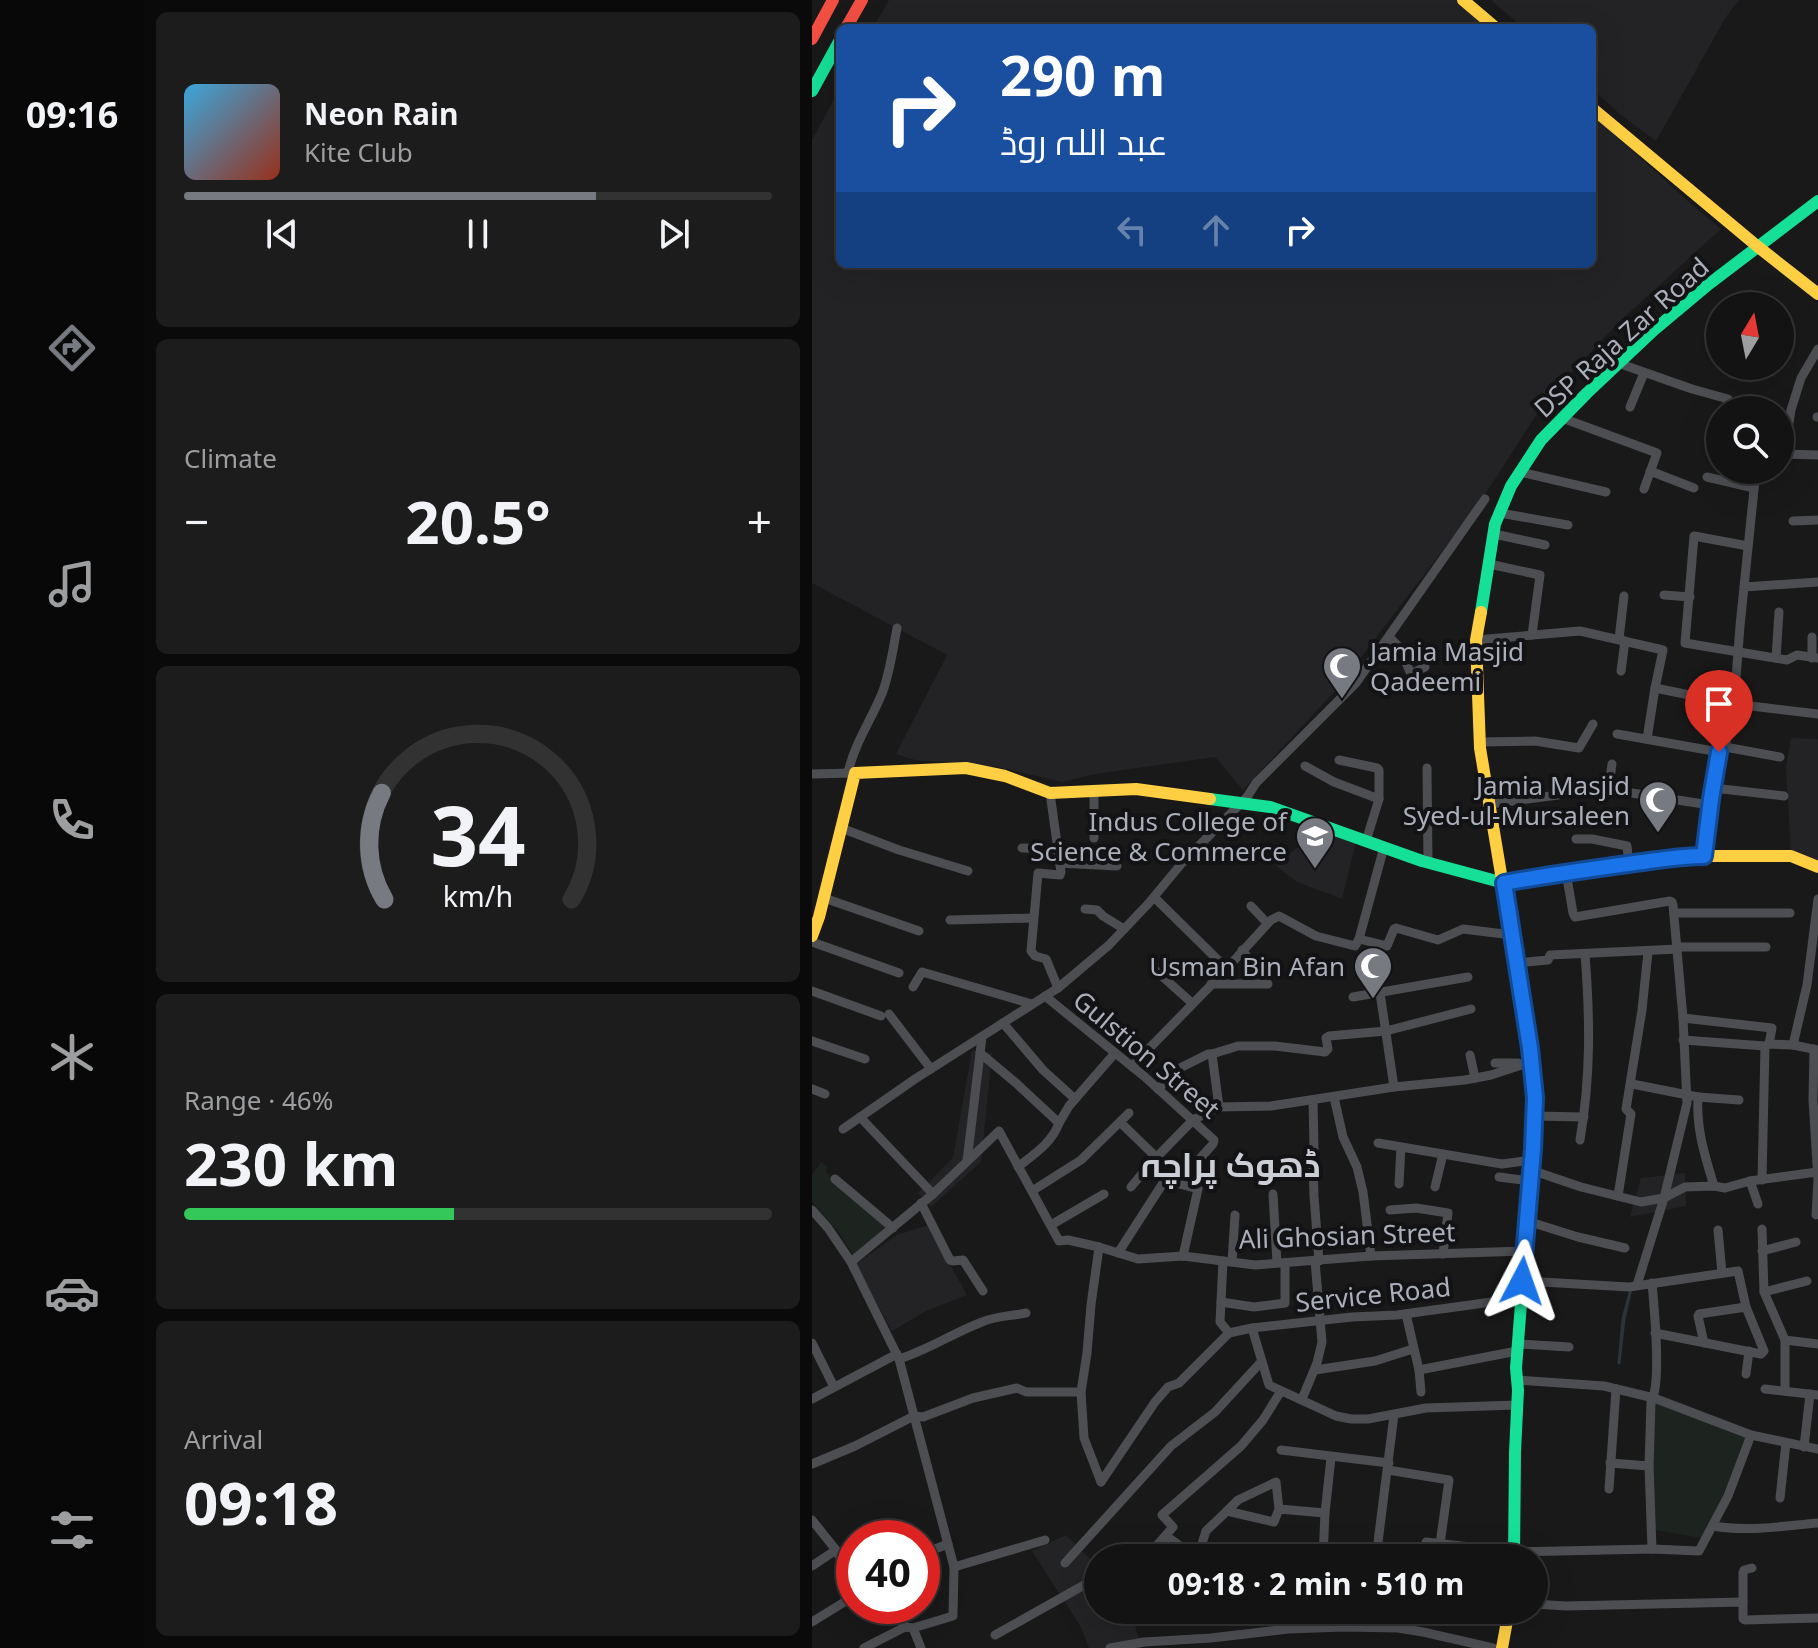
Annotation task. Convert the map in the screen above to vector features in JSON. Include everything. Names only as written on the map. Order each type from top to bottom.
[{"type":"street","points":[[812,39],[833,0]]},
{"type":"street","points":[[848,24],[862,0]]},
{"type":"street","points":[[1463,0],[1491,24]]},
{"type":"street","points":[[812,91],[836,47]]},
{"type":"street","points":[[1596,111],[1818,294]]},
{"type":"street","name":"DSP Raja Zar Road","points":[[1515,1544],[1518,1348],[1535,1098],[1517,963],[1480,742],[1476,640],[1494,534],[1511,486],[1541,440],[1562,418],[1618,363],[1698,293],[1818,201]]},
{"type":"street","points":[[1794,400],[1801,378],[1818,349]]},
{"type":"street","points":[[1618,363],[1717,396]]},
{"type":"street","points":[[1630,407],[1644,373]]},
{"type":"street","points":[[1562,418],[1655,451],[1657,454],[1644,489]]},
{"type":"street","points":[[1794,454],[1818,455]]},
{"type":"street","points":[[1650,471],[1694,488]]},
{"type":"street","points":[[1520,472],[1606,492]]},
{"type":"street","points":[[1737,484],[1754,488]]},
{"type":"street","points":[[1704,856],[1713,788],[1734,704],[1754,484]]},
{"type":"street","points":[[843,1129],[1058,988],[1109,945],[1256,783],[1356,683],[1485,499]]},
{"type":"street","points":[[1500,513],[1568,525]]},
{"type":"street","points":[[1793,521],[1818,520]]},
{"type":"street","points":[[1494,534],[1545,545]]},
{"type":"street","points":[[1748,546],[1694,536],[1685,643],[1787,660],[1797,655],[1815,658],[1812,637]]},
{"type":"street","points":[[1489,564],[1540,575],[1532,635]]},
{"type":"street","points":[[1744,587],[1818,582]]},
{"type":"street","points":[[1664,595],[1690,597]]},
{"type":"street","points":[[1621,671],[1624,596]]},
{"type":"street","points":[[1776,658],[1779,612]]},
{"type":"street","points":[[812,936],[841,828],[855,748],[883,692],[897,628]]},
{"type":"street","points":[[1476,640],[1580,631],[1663,650],[1647,739]]},
{"type":"street","points":[[1389,637],[1400,648],[1411,673],[1425,667]]},
{"type":"street","points":[[1655,688],[1734,704],[1818,714]]},
{"type":"street","points":[[1480,742],[1535,741],[1579,748],[1593,724]]},
{"type":"street","points":[[1617,734],[1780,757]]},
{"type":"street","points":[[1339,760],[1379,770],[1379,799],[1366,841]]},
{"type":"street","points":[[1612,764],[1609,786],[1612,790],[1710,805]]},
{"type":"street","points":[[1305,766],[1334,782],[1379,799]]},
{"type":"street","points":[[812,774],[966,768],[1005,776],[1050,793],[1136,789],[1241,802],[1270,807],[1428,862],[1504,883],[1676,856],[1791,856],[1818,867]]},
{"type":"street","points":[[1427,768],[1428,862]]},
{"type":"street","points":[[1713,788],[1784,796]]},
{"type":"street","points":[[1094,791],[1094,838]]},
{"type":"street","points":[[1050,793],[1061,872],[1060,875],[1038,873],[1032,954],[1046,959],[1058,988]]},
{"type":"street","points":[[1490,804],[1558,795]]},
{"type":"street","points":[[841,828],[910,854],[968,871]]},
{"type":"street","points":[[1576,839],[1627,846],[1629,864]]},
{"type":"street","points":[[1132,1066],[1271,920],[1279,916],[1316,936],[1355,946],[1384,847]]},
{"type":"street","points":[[1022,848],[1058,849]]},
{"type":"street","points":[[1059,863],[1117,866]]},
{"type":"street","points":[[1566,872],[1575,917],[1670,901],[1674,913],[1687,1103],[1664,1198],[1637,1285]]},
{"type":"street","points":[[1154,897],[1226,968]]},
{"type":"street","points":[[824,898],[919,931]]},
{"type":"street","points":[[1793,1045],[1807,985],[1818,899]]},
{"type":"street","points":[[1251,906],[1267,923]]},
{"type":"street","points":[[1085,909],[1097,910],[1124,929]]},
{"type":"street","points":[[1674,913],[1790,913]]},
{"type":"street","points":[[950,920],[1033,918]]},
{"type":"street","points":[[1359,939],[1387,946],[1396,928],[1438,940],[1463,929],[1512,935]]},
{"type":"street","points":[[812,942],[899,973]]},
{"type":"street","points":[[1517,963],[1548,960],[1550,955],[1766,947]]},
{"type":"street","points":[[1211,984],[1268,984],[1242,950]]},
{"type":"street","points":[[1618,1196],[1631,1114],[1626,1109],[1632,1084],[1648,952]]},
{"type":"street","points":[[1580,1140],[1589,1072],[1585,954]]},
{"type":"street","points":[[1155,970],[1192,1003]]},
{"type":"street","points":[[913,987],[922,972],[1032,1004]]},
{"type":"street","points":[[1353,997],[1468,977]]},
{"type":"street","points":[[812,991],[885,1015],[931,1069]]},
{"type":"street","points":[[1380,993],[1394,1087]]},
{"type":"street","name":"Gulstion Street","points":[[1045,996],[1132,1066],[1214,1142],[1178,1183]]},
{"type":"street","points":[[1158,1089],[1178,1069],[1208,1054],[1238,1046],[1275,1046],[1325,1052],[1328,1049],[1326,1038],[1329,1036],[1386,1031],[1471,1009]]},
{"type":"street","points":[[1683,1018],[1772,1028],[1767,1045],[1762,1180]]},
{"type":"street","points":[[1003,1023],[1043,1070],[1075,1099]]},
{"type":"street","points":[[851,1262],[933,1194],[967,1161],[982,1037]]},
{"type":"street","points":[[1683,1040],[1793,1045],[1816,1049],[1813,1100],[1818,1180],[1816,1215]]},
{"type":"street","points":[[812,1041],[865,1059]]},
{"type":"street","points":[[980,1053],[1059,1123]]},
{"type":"street","points":[[1018,1167],[1049,1142],[1075,1099],[1115,1053]]},
{"type":"street","points":[[1212,1054],[1219,1107]]},
{"type":"street","points":[[1470,1055],[1475,1078]]},
{"type":"street","points":[[1495,1063],[1528,1063]]},
{"type":"street","points":[[1131,1187],[1193,1120],[1219,1107],[1271,1106],[1475,1078],[1528,1063]]},
{"type":"street","points":[[1632,1084],[1698,1097],[1739,1100]]},
{"type":"street","points":[[812,1089],[825,1094]]},
{"type":"street","points":[[1334,1097],[1343,1137],[1357,1167],[1363,1192],[1371,1256]]},
{"type":"street","points":[[1698,1097],[1696,1119],[1714,1186]]},
{"type":"street","points":[[1313,1100],[1314,1149]]},
{"type":"street","points":[[1032,1191],[1081,1160],[1129,1113]]},
{"type":"street","points":[[1535,1116],[1584,1117]]},
{"type":"street","points":[[860,1117],[933,1194]]},
{"type":"street","points":[[1121,1123],[1165,1180],[1197,1188],[1183,1256]]},
{"type":"street","name":"Ali Ghosian Street","points":[[967,1161],[999,1131],[1059,1241],[1099,1247],[1138,1259],[1183,1256],[1255,1265],[1371,1256],[1524,1251]]},
{"type":"street","points":[[1378,1143],[1531,1170],[1641,1202],[1664,1198],[1685,1187],[1725,1188],[1750,1181],[1817,1172]]},
{"type":"street","points":[[1399,1184],[1401,1147]]},
{"type":"street","points":[[1435,1187],[1443,1154]]},
{"type":"street","points":[[1302,1399],[1315,1370],[1322,1342],[1313,1162]]},
{"type":"street","points":[[1499,1177],[1531,1170]]},
{"type":"street","points":[[835,1179],[893,1228]]},
{"type":"street","points":[[1118,1253],[1165,1180]]},
{"type":"street","points":[[1750,1181],[1758,1204]]},
{"type":"street","points":[[1051,1225],[1104,1194]]},
{"type":"street","points":[[1221,1302],[1254,1307],[1285,1303],[1273,1194]]},
{"type":"street","points":[[921,1203],[950,1260],[963,1260],[983,1291]]},
{"type":"street","points":[[1390,1210],[1416,1208],[1448,1213],[1443,1254]]},
{"type":"street","points":[[812,1210],[851,1262],[898,1356],[954,1567],[953,1616],[909,1627],[864,1648]]},
{"type":"street","points":[[1099,1247],[1081,1392],[1084,1438],[1101,1482],[1155,1402],[1168,1387],[1179,1383],[1229,1333],[1220,1322],[1221,1302],[1235,1215]]},
{"type":"street","points":[[1527,1221],[1625,1248]]},
{"type":"street","points":[[1762,1229],[1764,1292],[1785,1340],[1785,1391]]},
{"type":"street","points":[[1718,1230],[1722,1273]]},
{"type":"street","points":[[1762,1251],[1796,1242]]},
{"type":"street","points":[[1522,1281],[1629,1287],[1738,1271],[1746,1307],[1764,1351],[1761,1354],[1655,1333]]},
{"type":"street","points":[[1764,1292],[1807,1281]]},
{"type":"street","points":[[1652,1283],[1655,1333],[1649,1466],[1652,1549]]},
{"type":"street","name":"Service Road","points":[[1229,1333],[1521,1298]]},
{"type":"street","points":[[1704,1343],[1699,1314],[1746,1307]]},
{"type":"street","points":[[812,1399],[898,1356],[921,1352],[985,1320],[1026,1313]]},
{"type":"street","points":[[1406,1314],[1421,1392]]},
{"type":"street","points":[[1252,1328],[1269,1385],[1336,1416],[1368,1419],[1426,1408],[1517,1405]]},
{"type":"street","points":[[1785,1340],[1818,1344]]},
{"type":"street","points":[[812,1343],[834,1387]]},
{"type":"street","points":[[1419,1370],[1518,1348],[1569,1347]]},
{"type":"street","points":[[1315,1370],[1375,1361],[1413,1349]]},
{"type":"street","points":[[1746,1374],[1749,1351]]},
{"type":"street","points":[[1065,1563],[1171,1446],[1215,1412],[1262,1361]]},
{"type":"street","points":[[1517,1380],[1616,1389],[1654,1398],[1751,1435],[1818,1449]]},
{"type":"street","points":[[812,1464],[914,1416],[923,1417],[973,1398],[1017,1388],[1026,1392],[1081,1392]]},
{"type":"street","points":[[1609,1489],[1616,1389]]},
{"type":"street","points":[[1765,1389],[1814,1394],[1804,1447]]},
{"type":"street","points":[[1159,1544],[1173,1527],[1162,1515],[1241,1446],[1263,1420],[1281,1391]]},
{"type":"street","points":[[1378,1544],[1394,1415]]},
{"type":"street","points":[[1548,1554],[1652,1549],[1699,1551],[1728,1496],[1751,1435]]},
{"type":"street","points":[[1780,1498],[1786,1443]]},
{"type":"street","points":[[1281,1450],[1388,1466],[1449,1480],[1440,1544],[1426,1544]]},
{"type":"street","points":[[1324,1544],[1331,1458]]},
{"type":"street","points":[[1610,1463],[1649,1466]]},
{"type":"street","points":[[1203,1544],[1206,1531],[1238,1500],[1276,1482],[1279,1509],[1274,1522],[1227,1511]]},
{"type":"street","points":[[1279,1509],[1325,1513]]},
{"type":"street","points":[[812,1520],[836,1550],[812,1566]]},
{"type":"street","points":[[1713,1526],[1752,1530],[1818,1523]]},
{"type":"street","points":[[1166,1536],[1177,1544]]},
{"type":"street","points":[[954,1567],[1045,1540]]},
{"type":"street","points":[[940,1547],[948,1544]]},
{"type":"street","points":[[1752,1568],[1743,1573],[1743,1619],[1818,1618]]},
{"type":"street","points":[[995,1635],[1084,1585]]},
{"type":"street","points":[[1548,1605],[1743,1602]]},
{"type":"street","points":[[812,1622],[836,1607]]},
{"type":"street","points":[[907,1624],[921,1648]]},
{"type":"street","points":[[1502,1648],[1506,1624]]},
{"type":"street","points":[[1110,1648],[1288,1629],[1344,1627],[1398,1628],[1493,1648]]},
{"type":"shaded area","points":[[889,0],[1456,0],[1485,24],[875,24]]},
{"type":"shaded area","points":[[1491,0],[1739,0],[1726,17],[1656,141],[1596,93],[1596,24],[1519,24]]},
{"type":"shaded area","points":[[836,95],[836,268],[1596,268],[1596,118],[1721,229],[1617,324],[1546,400],[1482,499],[1336,690],[1243,790],[1215,757],[1095,774],[1062,782],[998,767],[915,760],[896,754],[947,655],[812,583],[812,140]]},
{"type":"shaded area","points":[[1791,738],[1818,739],[1818,867],[1791,856],[1786,767]]},
{"type":"shaded area","points":[[1320,830],[1356,842],[1342,899],[1297,882],[1275,865]]},
{"type":"shaded area","points":[[972,1050],[992,1053],[981,1162],[931,1207],[918,1193],[953,1158]]},
{"type":"shaded area","points":[[821,1162],[827,1166],[826,1172],[887,1226],[854,1256],[838,1231],[812,1202],[812,1175]]},
{"type":"shaded area","points":[[1685,1173],[1686,1206],[1630,1217],[1641,1178]]},
{"type":"shaded area","points":[[928,1225],[967,1295],[926,1311],[892,1331],[856,1264],[897,1235]]},
{"type":"shaded area","points":[[1654,1401],[1747,1436],[1719,1511],[1701,1538],[1654,1530],[1651,1475]]},
{"type":"shaded area","points":[[1066,1535],[1084,1553],[1084,1624],[1134,1624],[1142,1648],[1089,1648],[1081,1627],[1032,1551]]},
{"type":"waterway","points":[[1631,1289],[1624,1319],[1619,1363],[1623,1319],[1631,1289]]},
{"type":"traffic: fast","points":[[812,91],[836,47]]},
{"type":"traffic: fast","points":[[1481,612],[1495,524],[1511,486],[1541,440],[1654,330],[1818,201]]},
{"type":"traffic: fast","points":[[1210,799],[1270,807],[1422,861],[1504,883],[1605,867]]},
{"type":"traffic: fast","points":[[1514,1544],[1516,1368],[1535,1098],[1525,1018]]},
{"type":"traffic: slow","points":[[1463,0],[1491,24]]},
{"type":"traffic: slow","points":[[1596,111],[1818,294]]},
{"type":"traffic: slow","points":[[1481,612],[1476,640],[1480,748],[1525,1018]]},
{"type":"traffic: slow","points":[[812,936],[855,773],[966,768],[1005,776],[1050,793],[1136,789],[1210,799]]},
{"type":"traffic: slow","points":[[1605,867],[1676,856],[1791,856],[1818,867]]},
{"type":"traffic: slow","points":[[1502,1648],[1506,1624]]},
{"type":"traffic: jam","points":[[812,39],[833,0]]},
{"type":"traffic: jam","points":[[848,24],[862,0]]},
{"type":"place","name":"Jamia Masjid Qadeemi","points":[[1342,700]]},
{"type":"place","name":"Jamia Masjid Syed-ul-Mursaleen","points":[[1658,834]]},
{"type":"place","name":"Indus College of Science & Commerce","points":[[1315,870]]},
{"type":"place","name":"Usman Bin Afan","points":[[1373,1000]]},
{"type":"district","name":"ڈھوک پراچہ","points":[[1231,1164]]},
{"type":"route","points":[[1522,1281],[1535,1098],[1504,883],[1676,856],[1704,856],[1719,752]]}]
